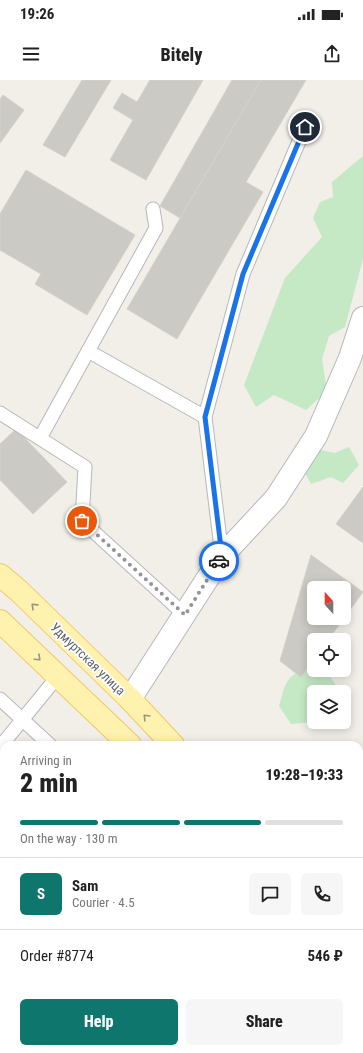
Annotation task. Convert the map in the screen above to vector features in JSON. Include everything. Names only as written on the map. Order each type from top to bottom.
[{"type":"main road","name":"Удмуртская улица","points":[[0,575],[130,700],[169,741]]},
{"type":"main road","points":[[0,621],[126,741]]},
{"type":"street","points":[[130,700],[222,556],[276,498],[316,436],[357,360],[363,318]]},
{"type":"lane","points":[[222,556],[205,417],[243,274],[305,127]]},
{"type":"lane","points":[[40,438],[156,228],[153,209]]},
{"type":"lane","points":[[88,351],[205,417]]},
{"type":"lane","points":[[0,413],[85,467],[82,521],[185,615]]},
{"type":"lane","points":[[5,741],[58,676]]},
{"type":"lane","points":[[0,699],[46,741]]},
{"type":"green space","points":[[363,156],[363,259],[345,327],[329,336],[322,359],[327,391],[306,410],[274,395],[256,407],[244,385],[285,278],[322,237],[313,218],[320,202],[333,197],[332,182]]},
{"type":"green space","points":[[349,447],[359,465],[343,483],[331,477],[311,484],[303,469],[316,449],[335,453]]},
{"type":"green space","points":[[307,670],[307,677],[330,677],[336,685],[307,685],[307,723],[291,724],[279,706],[283,691],[289,680],[292,676]]},
{"type":"building","points":[[82,80],[111,80],[65,157],[43,145]]},
{"type":"building","points":[[150,80],[203,80],[146,180],[110,160],[133,120],[113,108],[122,93],[137,102]]},
{"type":"building","points":[[232,80],[261,80],[180,218],[160,206]]},
{"type":"building","points":[[261,80],[306,80],[246,182],[263,192],[177,339],[127,309]]},
{"type":"building","points":[[3,95],[24,110],[0,143],[0,99]]},
{"type":"building","points":[[26,170],[135,235],[87,315],[35,284],[41,274],[0,250],[0,214]]},
{"type":"building","points":[[16,429],[67,482],[33,514],[0,480],[0,444]]},
{"type":"building","points":[[363,487],[363,543],[336,524]]},
{"type":"building","points":[[311,555],[348,581],[307,581],[307,625],[339,625],[333,633],[307,633],[307,669],[301,677],[280,661]]},
{"type":"building","points":[[351,583],[363,592],[351,608]]},
{"type":"way so far","points":[[82,521],[185,615],[219,561]]},
{"type":"route","points":[[219,561],[222,556],[205,417],[243,274],[305,127]]}]
